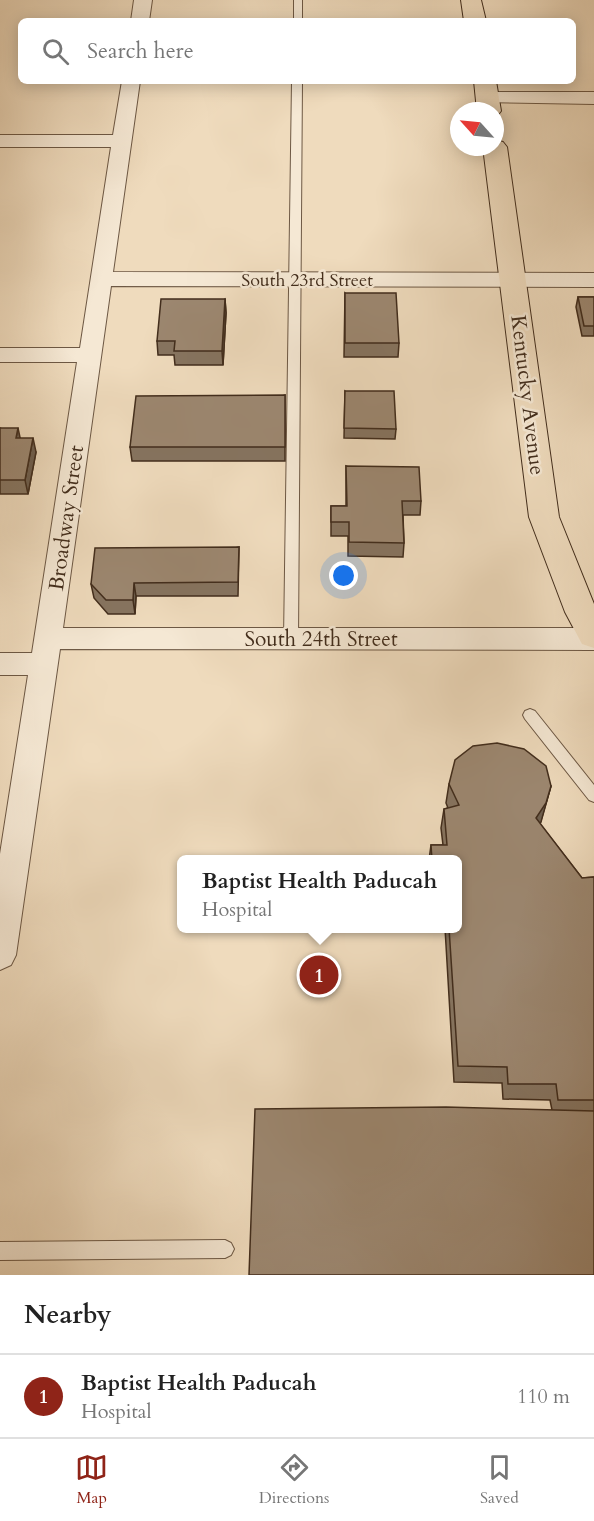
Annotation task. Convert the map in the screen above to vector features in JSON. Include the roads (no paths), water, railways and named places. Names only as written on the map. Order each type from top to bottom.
[{"type":"main road","points":[[471,0],[474,18]]},
{"type":"main road","name":"Kentucky Avenue","points":[[496,156],[544,517],[581,612],[594,637]]},
{"type":"street","points":[[140,18],[143,0]]},
{"type":"street","name":"Broadway Street","points":[[0,955],[131,84]]},
{"type":"street","points":[[487,97],[594,98]]},
{"type":"street","points":[[0,141],[122,141]]},
{"type":"street","name":"South 23rd Street","points":[[102,279],[594,280]]},
{"type":"street","points":[[0,355],[90,355]]},
{"type":"street","name":"South 24th Street","points":[[0,664],[46,651],[291,639],[594,637]]},
{"type":"lane","points":[[298,0],[298,18]]},
{"type":"lane","points":[[291,639],[297,84]]},
{"type":"lane","points":[[530,716],[594,796]]},
{"type":"lane","points":[[0,1251],[225,1249]]},
{"type":"place","name":"Baptist Health Paducah","points":[[319,975]]}]
